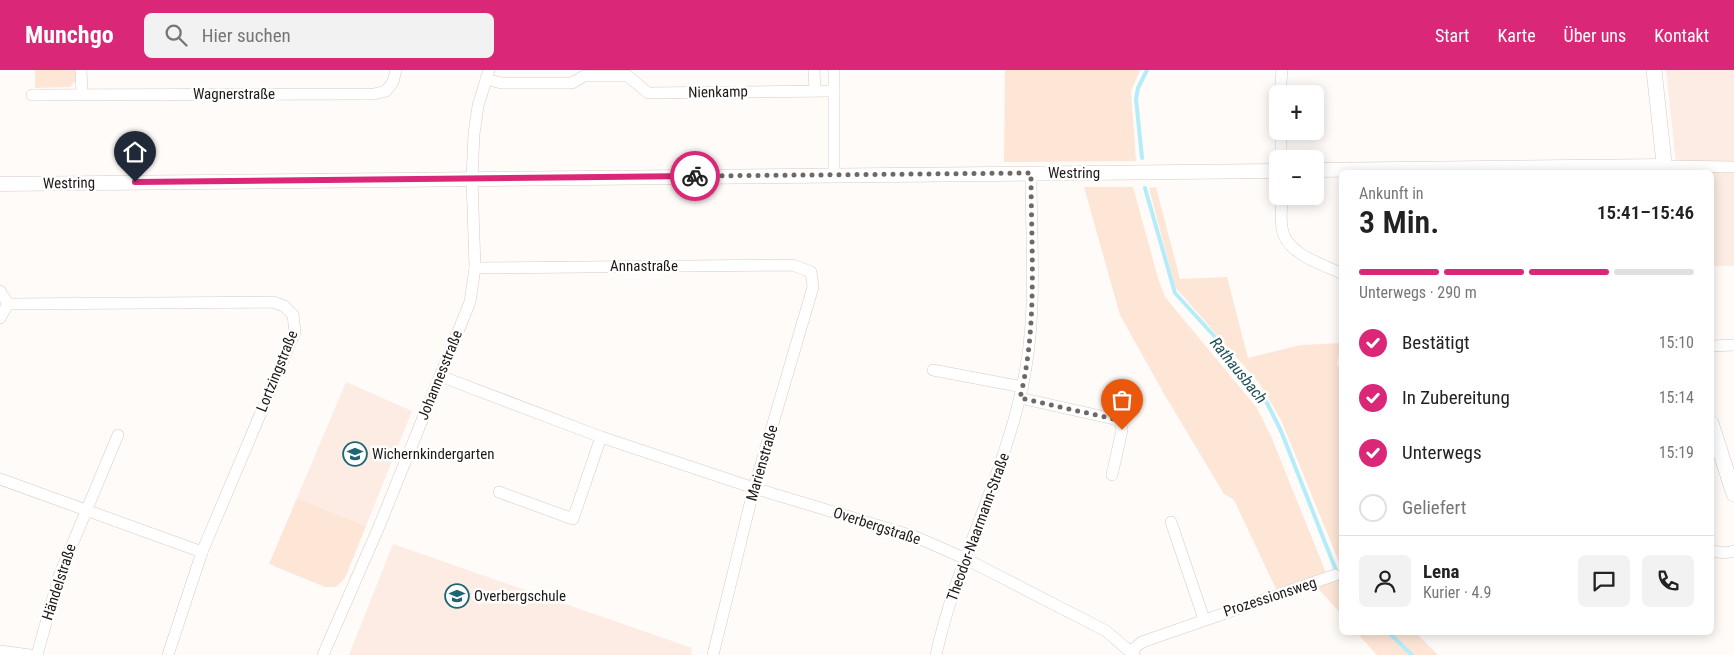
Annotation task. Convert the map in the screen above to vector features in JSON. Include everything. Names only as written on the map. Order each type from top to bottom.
[{"type":"main road","points":[[1654,70],[1665,169]]},
{"type":"main road","points":[[1714,443],[1734,494]]},
{"type":"street","points":[[81,70],[82,94]]},
{"type":"street","name":"Wagnerstraße","points":[[32,95],[374,94],[386,91],[393,82],[396,70]]},
{"type":"street","points":[[814,70],[814,91]]},
{"type":"street","points":[[834,70],[834,174]]},
{"type":"street","points":[[1281,85],[1282,70]]},
{"type":"street","name":"Johannesstraße","points":[[324,655],[470,302],[475,268],[472,178],[477,115],[487,74],[501,83],[572,82],[584,76],[628,76]]},
{"type":"street","name":"Nienkamp","points":[[628,76],[648,93],[834,91]]},
{"type":"street","points":[[1324,170],[1734,167]]},
{"type":"street","name":"Westring","points":[[0,184],[1269,170]]},
{"type":"street","name":"Theodor-Naarmann-Straße","points":[[936,655],[943,623],[1007,444],[1021,393],[1029,350],[1031,308],[1031,173]]},
{"type":"street","points":[[1282,205],[1282,229],[1288,243],[1308,257],[1339,272]]},
{"type":"street","name":"Annastraße","points":[[475,268],[793,265],[811,272]]},
{"type":"street","name":"Marienstraße","points":[[712,655],[754,488],[813,287],[811,272]]},
{"type":"street","points":[[0,290],[8,304],[0,318]]},
{"type":"street","name":"Lortzingstraße","points":[[8,304],[273,302],[284,306],[293,315],[294,332],[202,552]]},
{"type":"street","points":[[1714,346],[1734,345]]},
{"type":"street","points":[[933,370],[1120,422],[1122,430],[1112,475]]},
{"type":"street","name":"Overbergstraße","points":[[440,376],[601,437],[754,488],[916,537],[966,559],[1106,631],[1132,653]]},
{"type":"street","points":[[85,511],[118,435]]},
{"type":"street","points":[[499,492],[573,519],[601,437]]},
{"type":"street","points":[[0,479],[202,552],[168,655]]},
{"type":"street","name":"Händelstraße","points":[[37,655],[59,576],[85,511]]},
{"type":"street","name":"Prozessionsweg","points":[[1171,522],[1204,619]]},
{"type":"street","points":[[1714,551],[1725,553],[1734,551]]},
{"type":"street","name":"Prozessionsweg","points":[[1132,653],[1142,642],[1204,619],[1336,575]]},
{"type":"street","points":[[0,650],[30,655]]},
{"type":"shaded area","points":[[35,70],[76,70],[76,80],[70,87],[35,88]]},
{"type":"shaded area","points":[[1005,70],[1140,70],[1131,91],[1136,161],[1004,162]]},
{"type":"shaded area","points":[[1666,70],[1734,70],[1734,266],[1714,266],[1714,170],[1677,170]]},
{"type":"shaded area","points":[[1084,187],[1133,187],[1165,297],[1257,408],[1271,436],[1326,573],[1276,589],[1234,500],[1224,494],[1163,392],[1120,315]]},
{"type":"shaded area","points":[[1156,187],[1180,279],[1227,277],[1248,358],[1301,345],[1339,343],[1337,365],[1339,366],[1339,562],[1281,420],[1260,384],[1175,287],[1149,188]]},
{"type":"shaded area","name":"Wichernkindergarten","points":[[346,382],[412,411],[366,526],[297,498]]},
{"type":"shaded area","points":[[297,498],[366,526],[345,578],[336,587],[325,587],[269,564]]},
{"type":"shaded area","name":"Overbergschule","points":[[393,544],[692,648],[691,655],[349,655]]},
{"type":"shaded area","points":[[1339,579],[1339,612],[1316,586]]},
{"type":"shaded area","points":[[1359,635],[1418,635],[1438,655],[1377,655]]},
{"type":"waterway","name":"Rathausbach","points":[[1142,158],[1136,99],[1138,88],[1147,70]]},
{"type":"waterway","name":"Rathausbach","points":[[1145,188],[1175,293],[1217,339],[1267,403],[1281,431],[1339,578]]},
{"type":"waterway","name":"Rathausbach","points":[[1391,635],[1412,655]]},
{"type":"way so far","points":[[695,176],[1031,173],[1031,308],[1029,350],[1020,398],[1114,419],[1120,422],[1122,430]]},
{"type":"place","name":"Wichernkindergarten","points":[[355,454]]},
{"type":"place","name":"Overbergschule","points":[[457,596]]},
{"type":"route","points":[[135,182],[695,176]]}]
